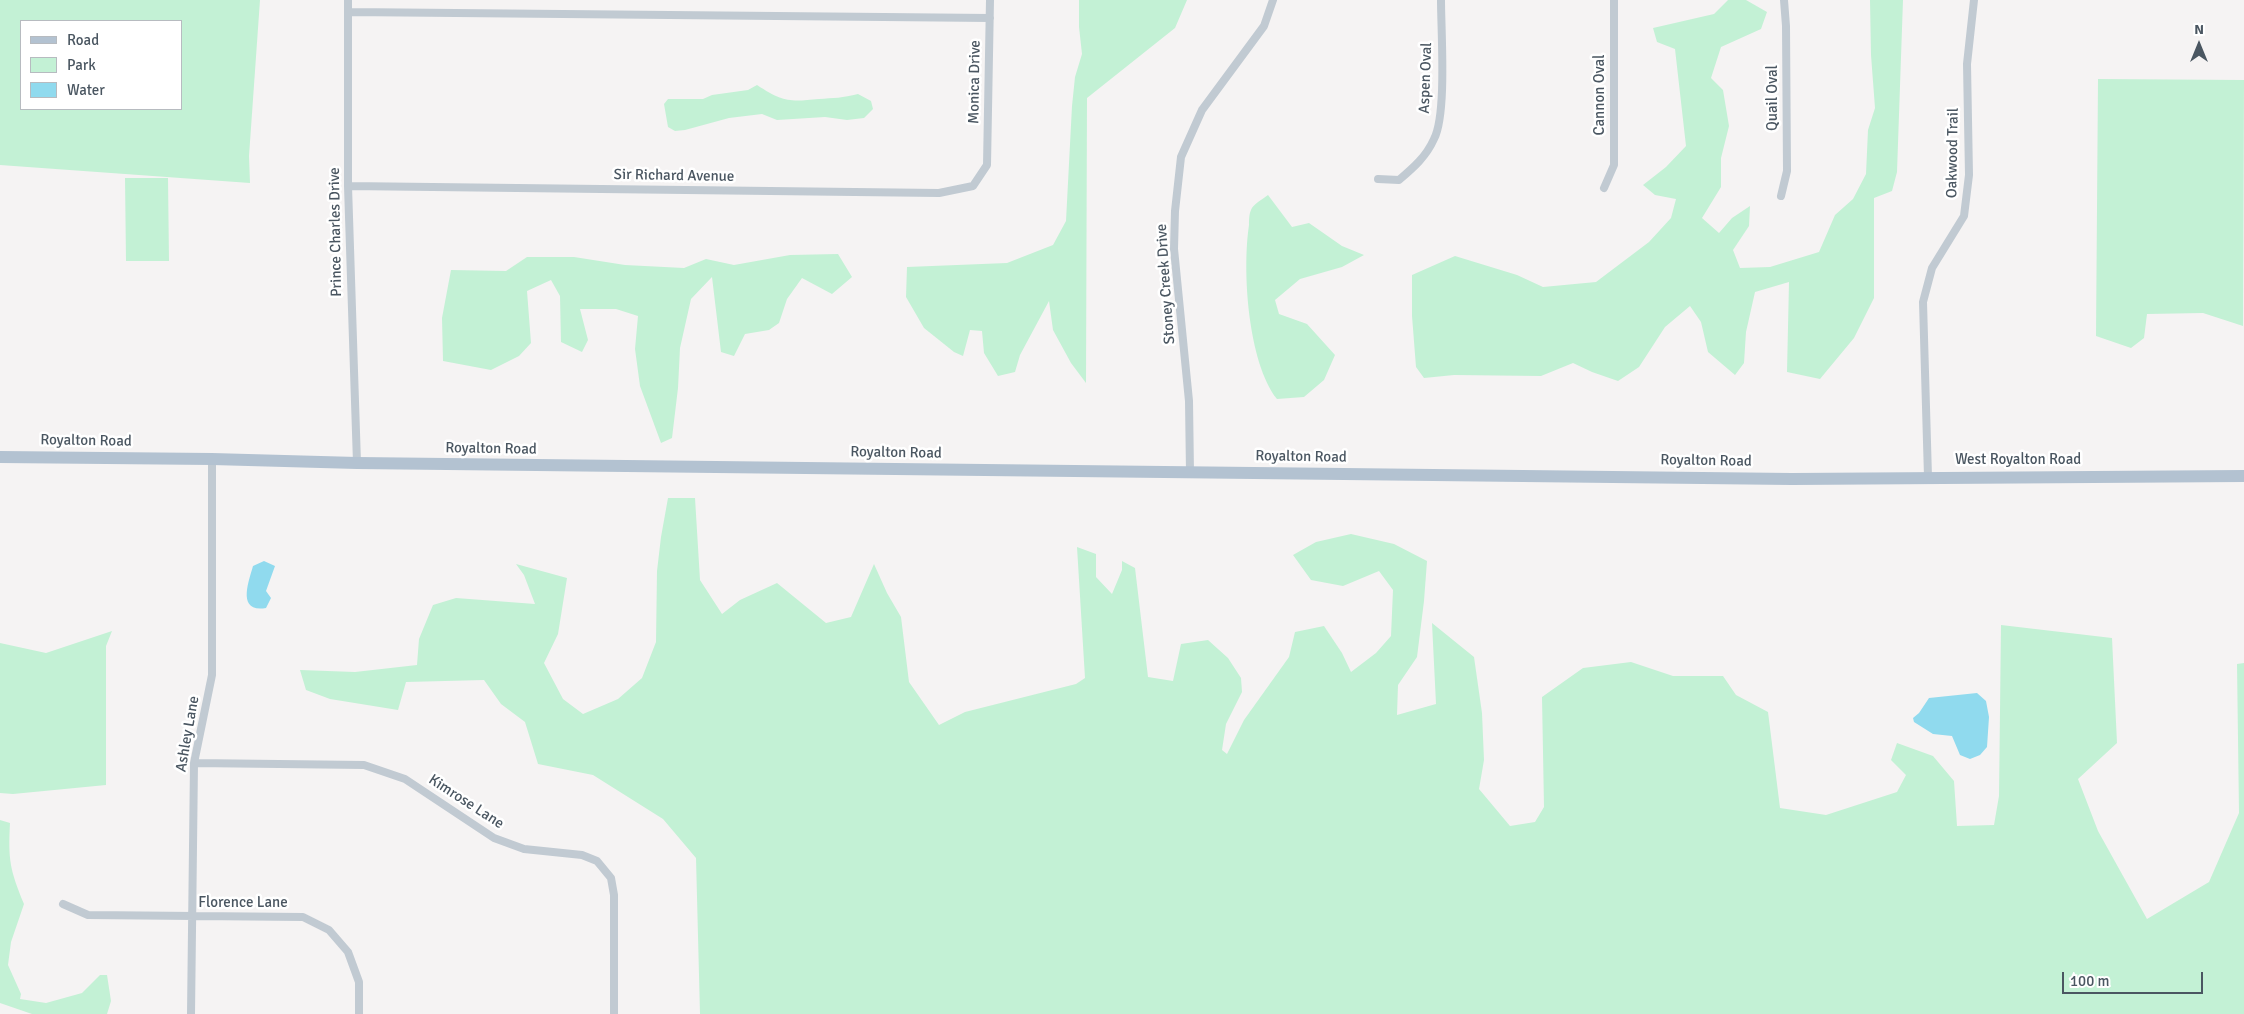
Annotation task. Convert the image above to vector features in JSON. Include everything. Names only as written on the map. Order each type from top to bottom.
[{"type":"main road","name":"Royalton Road","points":[[0,457],[1190,473],[1792,478]]},
{"type":"main road","name":"West Royalton Road","points":[[1792,478],[2244,476]]},
{"type":"street","name":"Prince Charles Drive","points":[[348,0],[348,186],[357,463]]},
{"type":"street","name":"Monica Drive","points":[[987,165],[990,0]]},
{"type":"street","name":"Stoney Creek Drive","points":[[1190,473],[1189,400],[1174,249],[1175,211],[1181,157],[1202,110],[1264,26],[1273,0]]},
{"type":"street","name":"Aspen Oval","points":[[1378,179],[1399,180],[1420,162],[1435,138],[1441,111],[1441,0]]},
{"type":"street","name":"Cannon Oval","points":[[1604,188],[1614,165],[1614,0]]},
{"type":"street","name":"Quail Oval","points":[[1781,196],[1787,171],[1786,26],[1784,0]]},
{"type":"street","name":"Oakwood Trail","points":[[1928,477],[1923,302],[1932,268],[1964,216],[1969,175],[1967,64],[1974,0]]},
{"type":"street","points":[[348,12],[990,18]]},
{"type":"street","name":"Sir Richard Avenue","points":[[348,186],[939,194],[973,186],[987,165]]},
{"type":"street","name":"Ashley Lane","points":[[191,1014],[194,763],[212,675],[212,459]]},
{"type":"street","name":"Kimrose Lane","points":[[194,763],[364,765],[405,779],[494,838],[524,849],[582,855],[597,861],[611,878],[614,896],[614,1014]]},
{"type":"street","name":"Florence Lane","points":[[63,904],[88,914],[191,917],[303,917],[329,930],[348,952],[359,982],[359,1014]]},
{"type":"green space","points":[[0,0],[260,0],[249,156],[250,183],[0,165]]},
{"type":"green space","points":[[1079,0],[1187,0],[1175,28],[1087,98],[1086,383],[1071,363],[1053,330],[1049,301],[1020,355],[1015,372],[998,376],[984,353],[982,331],[970,330],[963,356],[954,352],[924,328],[906,297],[907,267],[1007,263],[1053,245],[1066,221],[1072,106],[1075,77],[1082,54]]},
{"type":"green space","points":[[1728,0],[1746,0],[1767,12],[1761,29],[1721,47],[1711,78],[1723,90],[1729,126],[1721,158],[1721,187],[1702,218],[1719,233],[1732,218],[1750,206],[1749,226],[1733,250],[1740,268],[1770,267],[1819,252],[1835,215],[1853,199],[1866,174],[1868,130],[1875,108],[1871,55],[1870,0],[1903,0],[1897,172],[1892,191],[1874,198],[1874,298],[1854,338],[1820,379],[1787,372],[1789,282],[1755,292],[1746,332],[1744,363],[1735,375],[1708,352],[1701,322],[1690,306],[1665,327],[1639,367],[1618,381],[1573,363],[1541,376],[1454,375],[1424,378],[1416,367],[1412,316],[1412,275],[1455,256],[1517,275],[1543,287],[1596,282],[1649,242],[1671,218],[1676,199],[1655,195],[1643,185],[1666,167],[1686,146],[1675,49],[1657,42],[1653,28],[1714,14]]},
{"type":"green space","points":[[2098,79],[2244,80],[2243,326],[2203,313],[2147,314],[2144,338],[2131,348],[2096,336]]},
{"type":"green space","points":[[757,85],[773,95],[786,100],[838,98],[858,94],[871,101],[873,109],[864,118],[847,120],[825,117],[777,120],[762,114],[729,118],[685,130],[675,131],[668,127],[664,104],[668,99],[703,99],[712,95],[748,90]]},
{"type":"green space","points":[[125,178],[168,178],[169,261],[126,261]]},
{"type":"green space","points":[[1268,195],[1292,227],[1309,223],[1342,246],[1364,255],[1342,267],[1300,279],[1275,300],[1279,314],[1307,324],[1335,355],[1324,380],[1304,397],[1277,399],[1267,383],[1259,363],[1254,340],[1247,291],[1246,266],[1249,218],[1252,208]]},
{"type":"green space","points":[[838,254],[852,277],[832,294],[802,278],[787,299],[779,323],[769,330],[745,334],[734,356],[721,352],[712,277],[691,299],[680,348],[678,388],[672,438],[661,443],[640,386],[635,349],[638,316],[616,309],[580,309],[588,340],[582,352],[561,342],[560,296],[551,280],[527,291],[531,343],[519,356],[491,370],[443,361],[442,318],[451,270],[506,271],[527,257],[574,257],[625,265],[684,268],[706,259],[734,265],[790,255]]},
{"type":"green space","points":[[668,498],[695,498],[700,580],[722,614],[740,600],[777,583],[826,623],[851,617],[874,564],[887,593],[901,617],[909,682],[939,725],[965,712],[1076,684],[1085,678],[1077,547],[1096,554],[1096,577],[1112,594],[1122,570],[1122,561],[1135,568],[1148,677],[1173,681],[1181,644],[1208,640],[1228,658],[1241,678],[1242,692],[1226,724],[1222,750],[1227,754],[1244,720],[1289,657],[1295,632],[1324,626],[1342,653],[1351,672],[1376,653],[1391,636],[1393,590],[1379,571],[1343,586],[1311,580],[1293,555],[1316,542],[1351,534],[1394,544],[1427,561],[1417,657],[1398,685],[1397,715],[1436,704],[1432,623],[1474,657],[1482,713],[1484,760],[1479,789],[1510,826],[1535,822],[1544,807],[1542,697],[1583,668],[1631,662],[1673,676],[1723,676],[1736,695],[1768,712],[1780,808],[1826,815],[1897,792],[1906,775],[1891,760],[1897,743],[1933,756],[1954,781],[1957,826],[1994,825],[1999,796],[2001,625],[2112,638],[2117,743],[2078,779],[2098,831],[2147,919],[2209,882],[2239,813],[2237,664],[2244,663],[2244,1014],[700,1014],[696,858],[663,819],[593,775],[538,764],[525,722],[501,704],[484,680],[406,682],[398,710],[330,699],[306,690],[300,670],[355,672],[417,665],[419,639],[433,605],[456,598],[535,604],[524,575],[516,564],[567,578],[558,634],[544,663],[563,699],[583,714],[618,699],[642,678],[656,642],[657,571]]},
{"type":"green space","points":[[112,631],[106,646],[106,785],[13,794],[0,793],[0,643],[46,653]]},
{"type":"green space","points":[[0,820],[10,823],[9,846],[11,865],[24,904],[11,942],[8,965],[21,994],[20,999],[46,1003],[82,993],[100,975],[107,975],[111,1001],[107,1014],[32,1014],[0,1003]]},
{"type":"water","points":[[264,561],[275,566],[266,591],[271,598],[266,608],[257,608],[251,606],[248,601],[247,587],[253,566]]},
{"type":"water","points":[[1977,693],[1986,701],[1989,717],[1987,747],[1980,755],[1970,759],[1960,755],[1952,736],[1933,734],[1914,722],[1913,718],[1919,713],[1929,698]]}]
